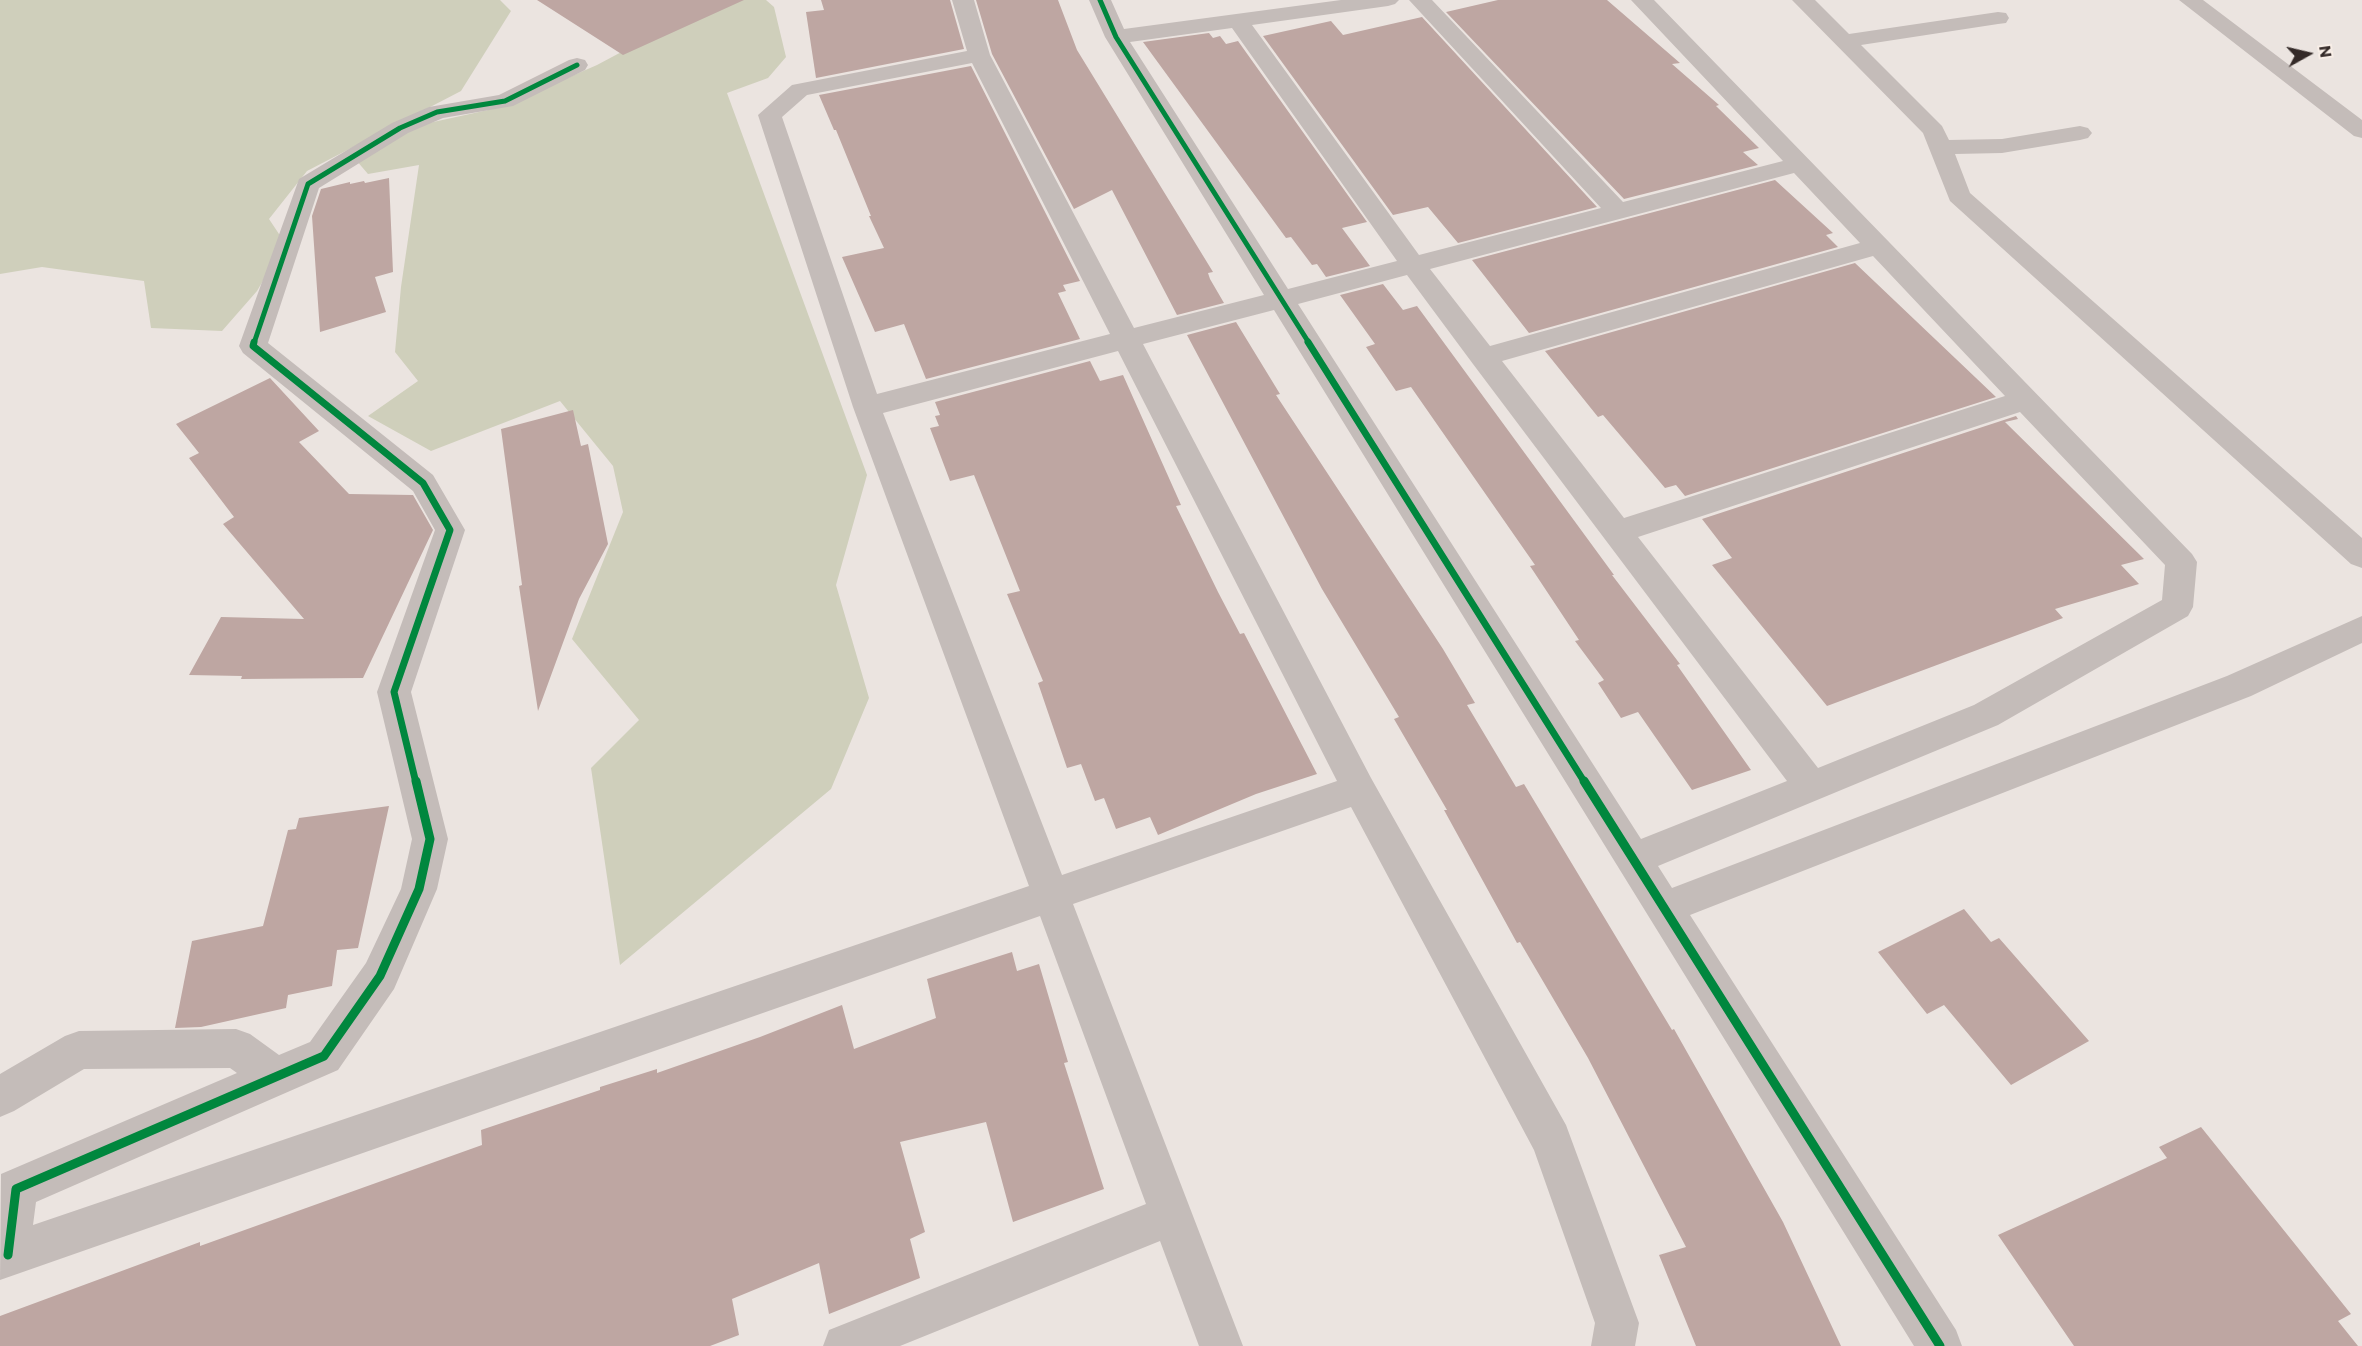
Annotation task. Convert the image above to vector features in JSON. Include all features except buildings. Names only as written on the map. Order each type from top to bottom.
[{"type":"street","points":[[963,0],[979,55],[1359,789],[1551,1140],[1617,1323],[1613,1346]]},
{"type":"street","points":[[1100,0],[1116,37],[1940,1346]]},
{"type":"street","points":[[1116,37],[1388,0]]},
{"type":"street","points":[[1420,0],[1618,212]]},
{"type":"street","points":[[1634,859],[1986,715],[2177,607],[2181,562],[1642,0]]},
{"type":"street","points":[[1803,0],[1934,131],[1959,196],[2362,556]]},
{"type":"street","points":[[2190,0],[2362,131]]},
{"type":"street","points":[[1844,41],[1998,18]]},
{"type":"street","points":[[1237,21],[1414,266],[1811,786]]},
{"type":"street","points":[[979,55],[801,90],[770,116],[867,407],[1221,1346]]},
{"type":"street","points":[[577,65],[505,101],[437,112],[400,128],[308,184],[253,346],[423,483],[450,530],[394,692],[430,839],[419,889],[380,976],[324,1056],[16,1189],[4,1257],[1359,789]]},
{"type":"street","points":[[1939,147],[2002,146],[2080,133]]},
{"type":"street","points":[[867,407],[1800,164]]},
{"type":"street","points":[[1483,357],[1879,246]]},
{"type":"street","points":[[1617,532],[2026,400]]},
{"type":"street","points":[[1664,908],[2239,686],[2362,629]]},
{"type":"street","points":[[0,1097],[80,1050],[236,1048],[275,1077]]},
{"type":"street","points":[[845,1346],[1172,1215]]},
{"type":"green space","points":[[0,0],[500,0],[511,11],[461,91],[307,171],[269,219],[285,243],[257,291],[222,331],[151,328],[144,281],[42,267],[0,274]]},
{"type":"green space","points":[[662,0],[766,0],[774,7],[786,57],[768,78],[727,93],[867,475],[836,585],[869,698],[831,789],[620,965],[591,768],[639,720],[572,639],[623,512],[613,466],[560,401],[431,451],[368,416],[418,381],[395,352],[401,287],[419,165],[368,174],[356,160],[415,126],[488,110],[533,93],[597,65],[691,15]]},
{"type":"cycle path","points":[[1100,0],[1116,37],[1940,1346]]},
{"type":"cycle path","points":[[8,1255],[16,1189],[324,1056],[380,976],[419,889],[430,839],[394,692],[450,530],[423,483],[253,346],[308,184],[400,128],[437,112],[505,101],[577,65]]}]
